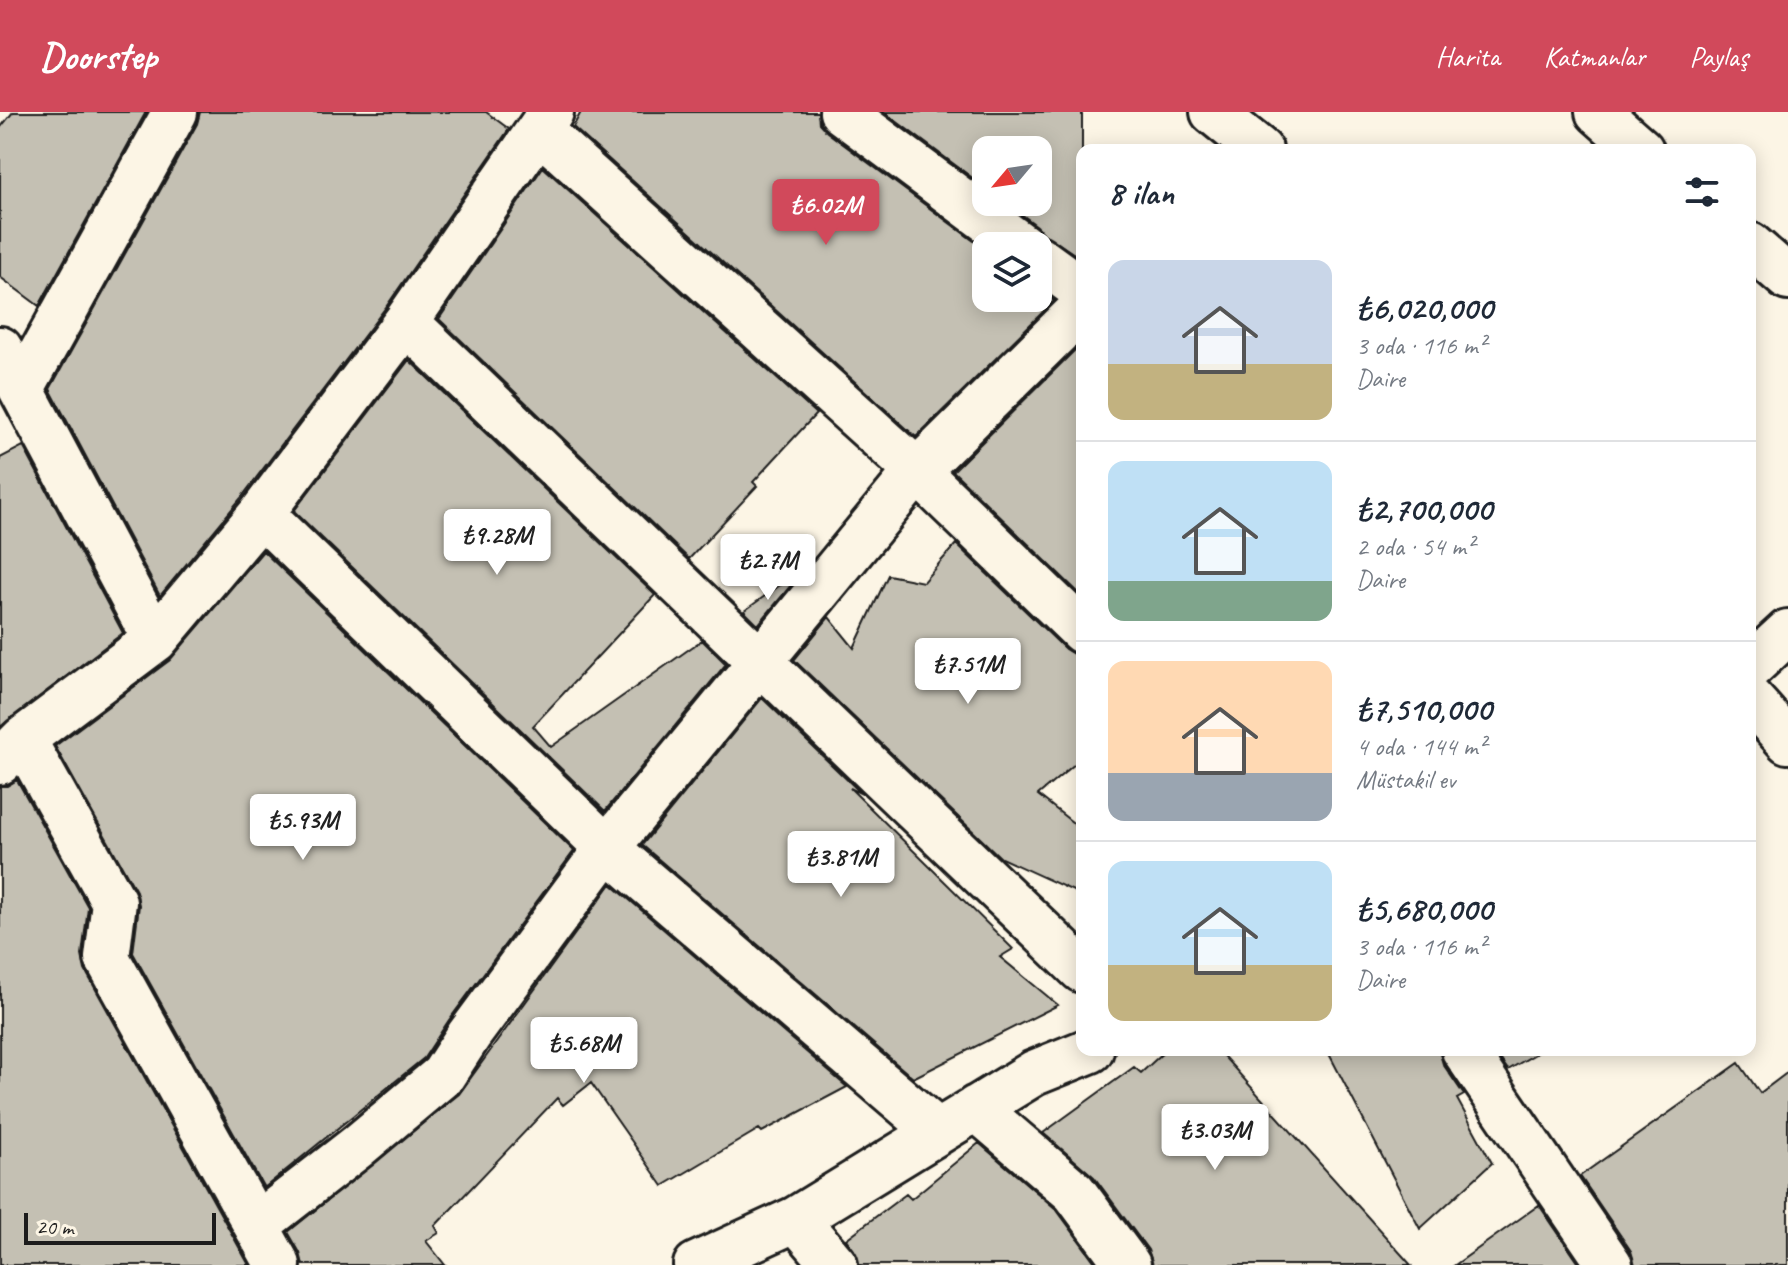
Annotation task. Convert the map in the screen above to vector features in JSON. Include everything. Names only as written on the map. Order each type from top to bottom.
[{"type":"street","points":[[22,388],[175,112]]},
{"type":"street","points":[[842,112],[1003,232]]},
{"type":"street","points":[[1213,112],[1253,144]]},
{"type":"street","points":[[1598,112],[1634,144]]},
{"type":"street","points":[[278,1265],[107,958],[114,902],[12,750],[155,640],[261,514],[406,322],[545,121],[1076,625]]},
{"type":"street","points":[[1756,250],[1788,278]]},
{"type":"street","points":[[1052,268],[1076,286]]},
{"type":"street","points":[[257,1225],[443,1075],[607,848],[917,471],[1076,314]]},
{"type":"street","points":[[406,322],[1076,964]]},
{"type":"street","points":[[0,349],[155,640]]},
{"type":"street","points":[[261,514],[607,848],[938,1132]]},
{"type":"street","points":[[1756,661],[1788,632]]},
{"type":"street","points":[[1756,706],[1788,741]]},
{"type":"street","points":[[696,1265],[796,1219],[1034,1073],[1076,1056]]},
{"type":"street","points":[[1468,1056],[1610,1265]]},
{"type":"street","points":[[976,1108],[1074,1192],[1128,1265]]},
{"type":"street","points":[[796,1219],[835,1265]]},
{"type":"building","points":[[13,112],[146,112],[39,306],[0,277],[0,128]]},
{"type":"building","points":[[200,112],[486,112],[509,129],[386,307],[241,498],[160,596],[50,389],[197,124]]},
{"type":"building","points":[[581,112],[818,112],[819,123],[827,132],[972,240],[972,312],[1043,312],[916,437],[573,127]]},
{"type":"building","points":[[884,112],[1082,112],[1082,144],[1076,144],[1076,255],[1052,239],[1052,232],[1042,232],[1024,216],[1052,216],[1052,136],[972,136],[972,178]]},
{"type":"building","points":[[543,167],[816,414],[753,482],[757,486],[689,559],[439,319]]},
{"type":"building","points":[[1076,349],[1076,590],[953,471]]},
{"type":"building","points":[[409,360],[655,595],[533,726],[551,747],[702,640],[726,664],[605,811],[294,511]]},
{"type":"building","points":[[23,446],[123,633],[0,727],[0,458]]},
{"type":"building","points":[[956,544],[1065,649],[1076,655],[1076,763],[1038,795],[1076,825],[1076,892],[1001,858],[794,660],[829,617],[854,648],[888,575],[923,582]]},
{"type":"building","points":[[263,551],[574,851],[424,1058],[264,1188],[133,953],[139,905],[136,891],[55,746],[170,660]]},
{"type":"building","points":[[794,575],[797,578],[758,625],[744,611]]},
{"type":"building","points":[[762,698],[862,794],[850,788],[1013,949],[1000,957],[1058,1005],[913,1078],[642,845]]},
{"type":"building","points":[[17,780],[88,907],[82,955],[85,970],[249,1265],[0,1265],[0,786]]},
{"type":"building","points":[[611,884],[847,1087],[762,1132],[759,1129],[663,1186],[591,1083],[563,1105],[557,1098],[435,1226],[439,1233],[426,1241],[445,1265],[303,1265],[288,1232],[459,1094]]},
{"type":"building","points":[[1159,1056],[1223,1056],[1411,1265],[1153,1265],[1148,1250],[1094,1177],[1043,1133],[1134,1067],[1141,1073]]},
{"type":"building","points":[[1330,1056],[1441,1056],[1464,1095],[1457,1099],[1492,1163],[1420,1229]]},
{"type":"building","points":[[1498,1056],[1532,1056],[1508,1070]]},
{"type":"building","points":[[1739,1063],[1760,1093],[1788,1072],[1788,1265],[1635,1265],[1631,1251],[1580,1176]]},
{"type":"building","points":[[979,1143],[1056,1209],[1097,1265],[859,1265],[846,1239],[906,1194],[911,1199]]},
{"type":"building","points":[[1539,1205],[1580,1265],[1455,1265]]}]
